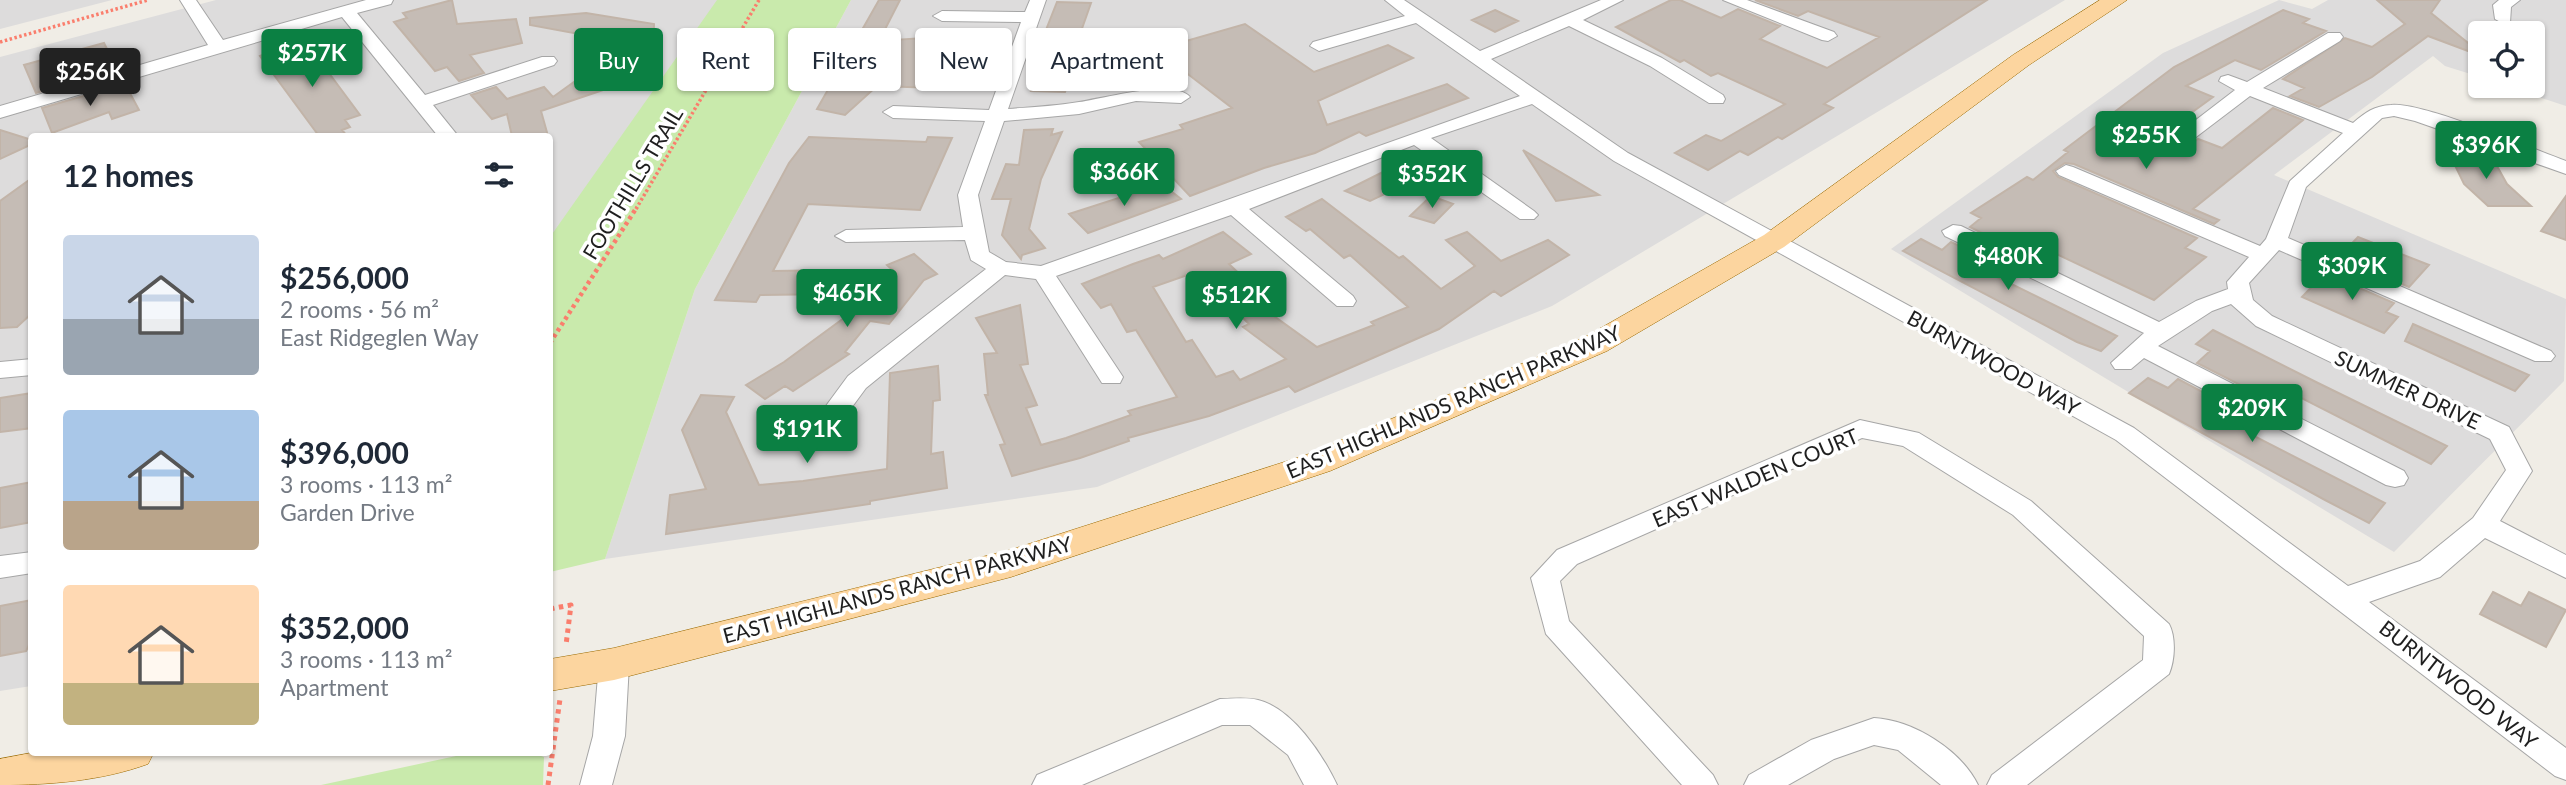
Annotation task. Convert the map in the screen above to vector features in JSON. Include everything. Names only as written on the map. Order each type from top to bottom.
[{"type":"main road","name":"EAST HIGHLANDS RANCH PARKWAY","points":[[553,674],[614,664],[1011,563],[1318,463],[1597,344],[1774,241],[2021,60],[2076,22],[2116,0]]},
{"type":"main road","points":[[0,777],[113,756]]},
{"type":"street","points":[[188,0],[218,46]]},
{"type":"street","points":[[0,112],[218,46],[385,0]]},
{"type":"street","name":"BURNTWOOD WAY","points":[[1394,0],[1622,157],[2125,434],[2347,598],[2566,766]]},
{"type":"street","points":[[1477,59],[1572,21],[1615,0]]},
{"type":"street","points":[[1731,0],[1828,36]]},
{"type":"street","points":[[2504,19],[2502,5],[2512,0]]},
{"type":"street","points":[[942,16],[1034,8],[968,195],[979,255],[1000,268],[1043,273],[1234,206],[1416,137],[1534,97]]},
{"type":"street","points":[[346,12],[445,133]]},
{"type":"street","points":[[1319,46],[1419,17]]},
{"type":"street","points":[[1572,21],[1656,62],[1716,99]]},
{"type":"street","points":[[2168,149],[2248,89],[2334,37]]},
{"type":"street","points":[[419,103],[548,61]]},
{"type":"street","points":[[2228,81],[2356,131]]},
{"type":"street","points":[[893,112],[998,116],[1079,108],[1136,95],[1181,97]]},
{"type":"street","points":[[2123,363],[2152,340],[2204,306],[2240,293],[2238,282],[2269,248],[2297,185],[2376,113],[2394,110],[2421,116],[2566,168]]},
{"type":"street","points":[[1416,137],[1527,215]]},
{"type":"street","points":[[2066,171],[2543,356]]},
{"type":"street","points":[[1234,206],[1345,300]]},
{"type":"street","points":[[1953,231],[2395,478]]},
{"type":"street","points":[[846,236],[975,233]]},
{"type":"street","points":[[815,439],[857,382],[1000,268]]},
{"type":"street","points":[[1043,273],[1111,377]]},
{"type":"street","name":"SUMMER DRIVE","points":[[2240,293],[2242,303],[2264,321],[2500,433],[2519,471],[2483,525],[2430,569],[2347,598]]},
{"type":"street","points":[[0,370],[28,367]]},
{"type":"street","name":"EAST WALDEN COURT","points":[[1702,785],[1556,626],[1545,578],[1567,557],[1860,429],[1910,439],[2022,508],[2159,632],[2158,665],[2003,785]]},
{"type":"street","points":[[2483,525],[2566,567]]},
{"type":"street","points":[[0,567],[28,563]]},
{"type":"street","points":[[596,785],[609,736],[614,664]]},
{"type":"street","points":[[1048,785],[1220,712],[1256,712],[1299,746],[1321,785]]},
{"type":"street","points":[[1760,785],[1840,739],[1886,732],[1926,751],[1962,785]]},
{"type":"path","points":[[0,42],[148,0]]},
{"type":"path","name":"FOOTHILLS TRAIL","points":[[553,338],[633,215],[759,0]]},
{"type":"shaded area","points":[[0,0],[112,0],[0,29]]},
{"type":"shaded area","points":[[216,0],[720,0],[700,28],[677,28],[677,60],[663,80],[663,28],[574,28],[574,91],[655,91],[553,235],[553,133],[28,133],[28,686],[0,691],[0,57]]},
{"type":"shaded area","points":[[851,0],[2065,0],[1552,306],[1097,487],[605,559],[695,289],[802,91],[901,91],[901,28],[836,28]]},
{"type":"shaded area","points":[[2279,0],[2312,9],[2328,0],[2566,0],[2566,106],[2542,98],[2545,98],[2545,21],[2468,21],[2468,73],[2445,66],[2433,56],[2274,175],[2566,299],[2564,381],[2394,552],[1891,249],[2163,53]]},
{"type":"green space","points":[[717,0],[851,0],[836,28],[788,28],[788,91],[802,91],[695,289],[605,559],[553,571],[553,233],[653,91],[663,91],[663,77],[677,57],[677,91],[774,91],[774,28],[697,28]]},
{"type":"green space","points":[[456,756],[544,757],[543,785],[321,785]]},
{"type":"building","points":[[452,0],[457,24],[516,19],[522,43],[470,55],[484,73],[459,81],[447,67],[435,71],[394,22],[407,18],[403,13]]},
{"type":"building","points":[[879,0],[900,0],[886,28],[863,28]]},
{"type":"building","points":[[1671,0],[1680,0],[1721,18],[1738,9],[1780,26],[1760,39],[1827,68],[1879,37],[1808,11],[1798,16],[1755,0],[1987,0],[1824,104],[1833,108],[1782,139],[1778,137],[1748,155],[1740,151],[1708,170],[1675,153],[1706,135],[1721,141],[1785,104],[1718,73],[1711,76],[1684,60],[1680,62],[1616,27]]},
{"type":"building","points":[[2377,0],[2440,0],[2431,13],[2468,43],[2468,51],[2428,36],[2372,77],[2319,107],[2290,96],[2304,88],[2283,79],[2345,38],[2372,47],[2405,24]]},
{"type":"building","points":[[1057,2],[1091,3],[1082,28],[1047,28]]},
{"type":"building","points":[[1495,10],[1518,21],[1495,32],[1472,20]]},
{"type":"building","points":[[2283,10],[2309,19],[2303,23],[2326,31],[2261,70],[2235,60],[2186,86],[2213,97],[2172,127],[2178,131],[2155,149],[2161,156],[2175,156],[2198,139],[2222,148],[2273,108],[2303,120],[2193,209],[2219,220],[2214,224],[2074,164],[2065,163],[2053,171],[2058,177],[2197,238],[2185,248],[2206,257],[2154,300],[2031,242],[2020,252],[1970,227],[1981,218],[1971,213],[2027,177],[2033,180],[2068,152],[2064,150],[2174,67]]},
{"type":"building","points":[[586,13],[654,24],[654,28],[574,28],[574,33],[530,25],[530,18]]},
{"type":"building","points":[[1245,24],[1314,72],[1388,45],[1413,58],[1318,101],[1327,125],[1447,84],[1468,98],[1366,136],[1359,132],[1315,153],[1264,168],[1190,196],[1139,142],[1183,129],[1180,125],[1232,108],[1188,74],[1188,40]]},
{"type":"building","points":[[915,39],[915,87],[901,87],[901,40]]},
{"type":"building","points":[[104,43],[117,69],[36,93],[24,65]]},
{"type":"building","points":[[291,44],[294,49],[308,45],[360,115],[345,120],[350,127],[342,130],[344,133],[317,133],[260,56]]},
{"type":"building","points":[[574,82],[574,91],[600,91],[541,111],[547,133],[511,133],[507,114],[492,119],[471,95],[496,87],[507,99],[544,87],[553,97]]},
{"type":"building","points":[[125,84],[139,110],[112,119],[109,112],[52,133],[42,108]]},
{"type":"building","points":[[827,91],[871,91],[845,115],[817,109]]},
{"type":"building","points":[[1053,129],[1051,135],[1062,132],[1041,179],[1029,229],[1045,248],[1022,255],[1021,259],[1002,235],[1011,199],[992,199],[1006,164],[1019,165],[1024,130]]},
{"type":"building","points":[[0,130],[28,139],[28,146],[0,159]]},
{"type":"building","points":[[809,137],[926,142],[928,137],[952,138],[920,210],[808,204],[773,271],[838,270],[830,294],[760,295],[756,302],[715,300],[789,163]]},
{"type":"building","points":[[1523,150],[1599,195],[1556,201]]},
{"type":"building","points":[[2449,153],[2493,159],[2507,184],[2531,206],[2488,206],[2464,184]]},
{"type":"building","points":[[1399,164],[1421,177],[1370,201],[1345,191]]},
{"type":"building","points":[[28,181],[28,317],[17,327],[0,328],[0,201]]},
{"type":"building","points":[[1162,184],[1181,199],[1088,233],[1069,214]]},
{"type":"building","points":[[1431,196],[1453,204],[1434,223],[1410,216]]},
{"type":"building","points":[[2566,196],[2566,240],[2541,231]]},
{"type":"building","points":[[1322,199],[1399,258],[1403,256],[1441,289],[1475,266],[1446,240],[1467,232],[1501,261],[1548,240],[1569,255],[1501,296],[1494,291],[1439,329],[1295,392],[1289,386],[1209,416],[1128,438],[1129,441],[1080,458],[1012,476],[1000,445],[1005,444],[985,395],[988,395],[984,354],[997,353],[976,318],[1020,305],[1028,364],[1020,365],[1037,405],[1026,408],[1041,445],[1131,415],[1128,411],[1177,397],[1136,330],[1127,332],[1111,304],[1101,308],[1082,284],[1133,264],[1159,255],[1163,259],[1223,232],[1251,254],[1229,264],[1269,302],[1260,306],[1317,347],[1374,325],[1371,322],[1408,307],[1350,255],[1344,258],[1310,229],[1306,231],[1286,217]],"holes":[[[1196,272],[1249,324],[1243,327],[1286,359],[1240,380],[1233,371],[1216,377],[1192,340],[1186,342],[1153,287]]]},
{"type":"building","points":[[2358,237],[2429,265],[2409,287],[2339,257]]},
{"type":"building","points":[[1921,239],[1942,250],[1951,242],[2001,266],[1991,274],[2117,336],[2101,351],[2077,342],[1903,251]]},
{"type":"building","points":[[914,254],[937,274],[924,280],[889,324],[870,321],[845,352],[849,354],[793,391],[785,386],[765,399],[746,385],[784,362],[878,293],[852,294],[897,274],[887,265]]},
{"type":"building","points":[[2325,273],[2394,303],[2386,312],[2398,317],[2384,333],[2302,297]]},
{"type":"building","points":[[2413,324],[2529,375],[2515,391],[2405,341]]},
{"type":"building","points":[[2213,330],[2447,446],[2431,464],[2280,387],[2268,399],[2197,363],[2210,351],[2196,344]]},
{"type":"building","points":[[938,366],[940,400],[933,401],[931,454],[943,452],[947,488],[870,501],[870,504],[666,534],[670,495],[706,489],[682,430],[701,395],[734,397],[726,412],[759,485],[803,481],[887,469],[890,373]]},
{"type":"building","points":[[2148,378],[2168,388],[2178,379],[2250,417],[2240,426],[2250,431],[2248,433],[2385,503],[2369,523],[2325,500],[2129,393]]},
{"type":"building","points":[[28,394],[28,428],[0,432],[0,398]]},
{"type":"building","points":[[28,483],[28,523],[0,528],[0,488]]},
{"type":"building","points":[[2493,592],[2521,606],[2529,592],[2566,610],[2546,647],[2480,614]]},
{"type":"building","points":[[28,601],[26,651],[0,656],[0,606]]}]
